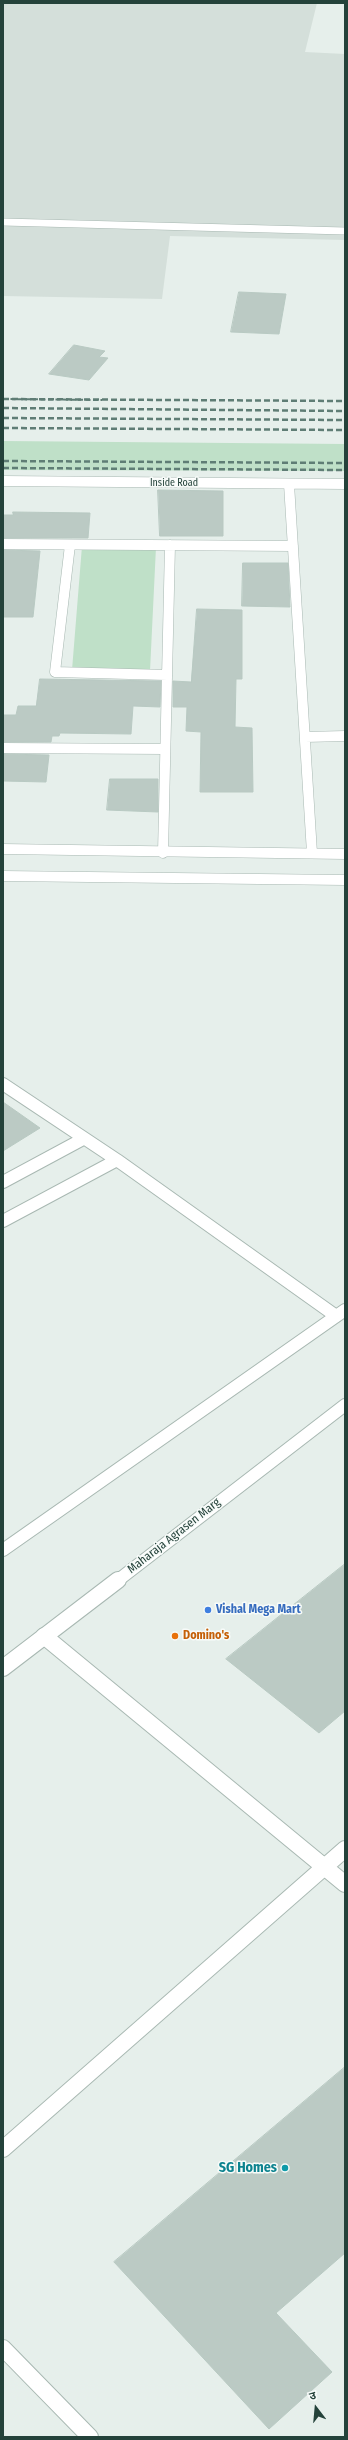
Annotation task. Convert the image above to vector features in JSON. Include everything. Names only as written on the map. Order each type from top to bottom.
[{"type":"street","points":[[3,222],[345,231]]},
{"type":"street","name":"Inside Road","points":[[3,481],[345,484]]},
{"type":"street","points":[[289,484],[312,853]]},
{"type":"street","points":[[3,544],[293,546]]},
{"type":"street","points":[[70,545],[55,672],[167,675]]},
{"type":"street","points":[[162,852],[170,545]]},
{"type":"street","points":[[305,737],[345,736]]},
{"type":"street","points":[[3,748],[165,749]]},
{"type":"street","points":[[3,849],[345,854]]},
{"type":"street","points":[[3,876],[345,880]]},
{"type":"street","points":[[3,1084],[341,1313],[3,1550]]},
{"type":"street","points":[[3,1182],[84,1139]]},
{"type":"street","points":[[3,1221],[117,1160]]},
{"type":"street","name":"Maharaja Agrasen Marg","points":[[3,1668],[345,1405]]},
{"type":"street","points":[[44,1636],[345,1884]]},
{"type":"street","points":[[3,2149],[345,1849]]},
{"type":"street","points":[[3,2348],[90,2437]]},
{"type":"shaded area","points":[[3,3],[317,3],[305,52],[345,54],[345,240],[170,236],[162,299],[3,296]]},
{"type":"green space","points":[[3,441],[345,444],[345,471],[3,470]]},
{"type":"green space","points":[[82,546],[156,547],[150,671],[72,670]]},
{"type":"building","points":[[239,292],[286,294],[279,334],[231,332]]},
{"type":"building","points":[[74,345],[105,351],[99,357],[108,358],[89,380],[49,374]]},
{"type":"building","points":[[158,490],[223,491],[223,536],[160,536]]},
{"type":"building","points":[[13,512],[90,513],[88,538],[3,538],[3,515],[13,515]]},
{"type":"building","points":[[3,550],[40,551],[33,617],[3,617]]},
{"type":"building","points":[[243,563],[288,563],[290,607],[242,606]]},
{"type":"building","points":[[197,609],[242,610],[242,679],[236,679],[235,727],[252,728],[253,792],[200,792],[201,732],[186,731],[187,707],[173,707],[173,681],[191,682]]},
{"type":"building","points":[[40,679],[161,681],[160,707],[133,706],[131,734],[60,733],[59,736],[52,736],[51,742],[3,742],[3,715],[16,715],[18,706],[36,706]]},
{"type":"building","points":[[3,754],[49,755],[46,782],[3,781]]},
{"type":"building","points":[[110,779],[158,779],[158,812],[107,810]]},
{"type":"building","points":[[3,1102],[40,1128],[3,1151]]},
{"type":"building","points":[[345,1564],[345,1711],[319,1733],[226,1659]]},
{"type":"building","name":"SG Homes","points":[[345,2067],[345,2253],[276,2313],[332,2372],[269,2429],[114,2262]]},
{"type":"railway","points":[[102,400],[3,399],[345,401]]},
{"type":"railway","points":[[3,408],[345,411]]},
{"type":"railway","points":[[3,418],[345,420]]},
{"type":"railway","points":[[3,428],[345,430]]},
{"type":"railway","points":[[3,461],[345,463]]},
{"type":"railway","points":[[3,468],[345,470]]},
{"type":"place","name":"Vishal Mega Mart","points":[[208,1610]]},
{"type":"place","name":"Domino's","points":[[175,1636]]},
{"type":"place","name":"SG Homes","points":[[285,2168]]}]
